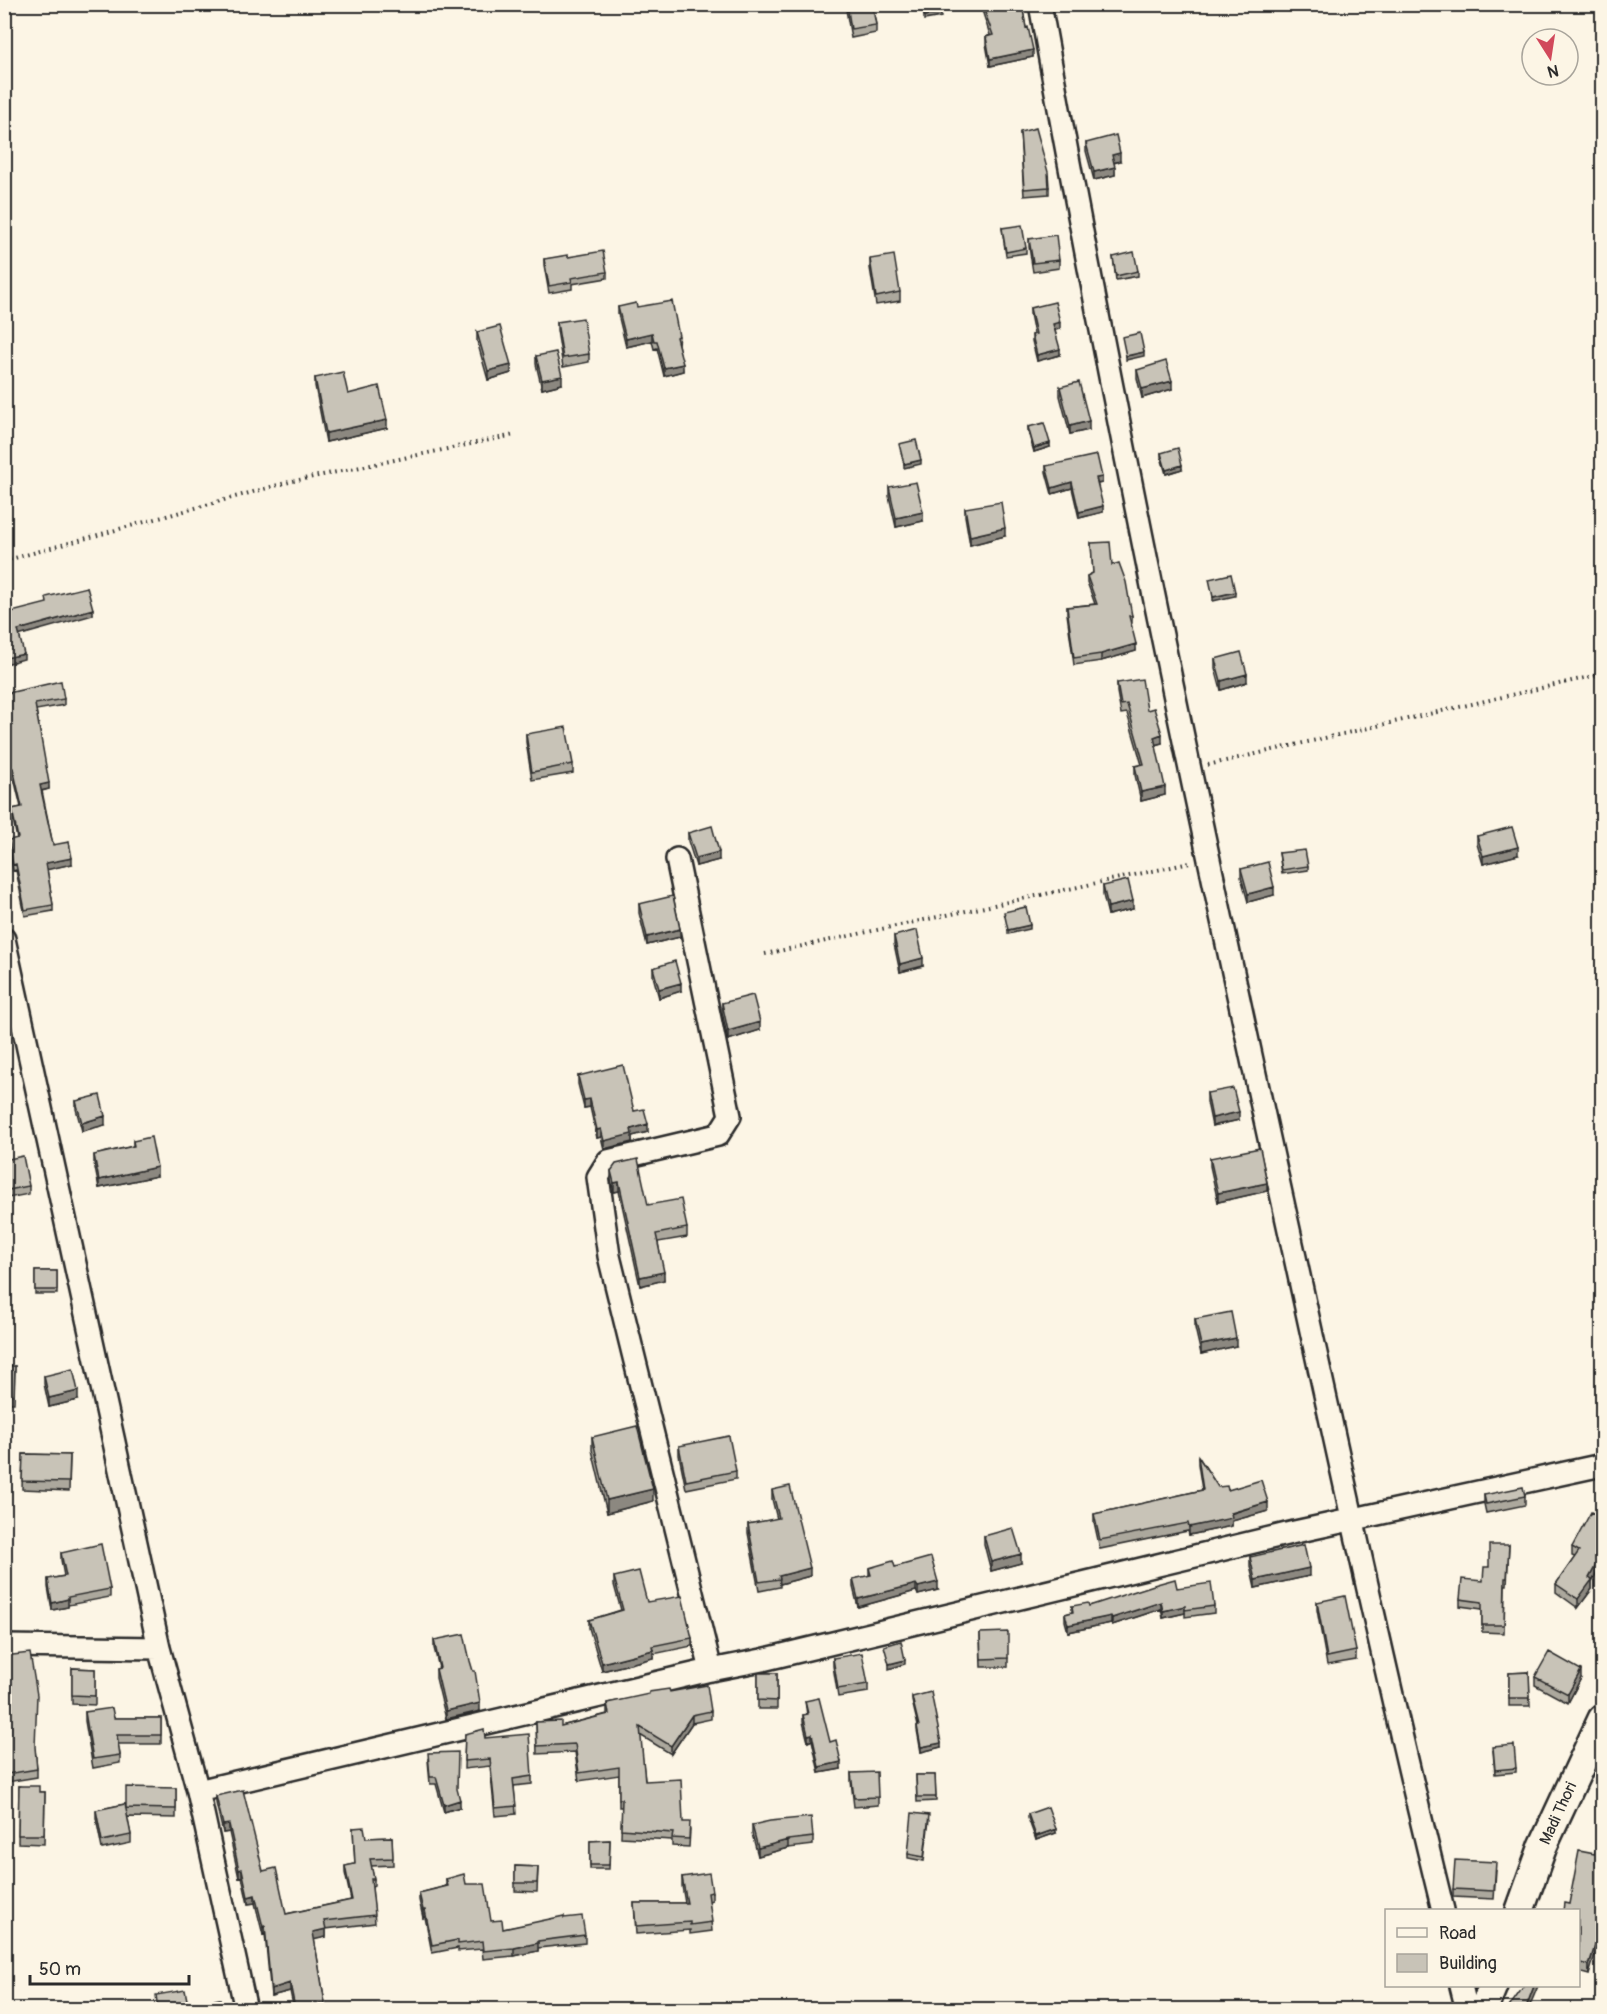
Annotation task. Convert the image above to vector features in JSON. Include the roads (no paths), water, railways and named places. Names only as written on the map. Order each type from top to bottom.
[{"type":"main road","name":"Madi Thori","points":[[1521,1909],[1543,1845],[1602,1719]]},
{"type":"main road","points":[[1483,2010],[1492,1987]]},
{"type":"street","points":[[1040,4],[1066,150],[1208,859],[1352,1519],[1443,1909]]},
{"type":"street","points":[[677,859],[730,1116],[718,1135],[608,1161],[598,1176],[609,1256],[711,1670]]},
{"type":"street","points":[[4,939],[159,1648],[198,1791],[246,2010]]},
{"type":"street","points":[[198,1791],[762,1660],[1352,1519],[1602,1465]]},
{"type":"street","points":[[4,1646],[159,1648]]},
{"type":"street","points":[[1461,1987],[1467,2010]]}]
